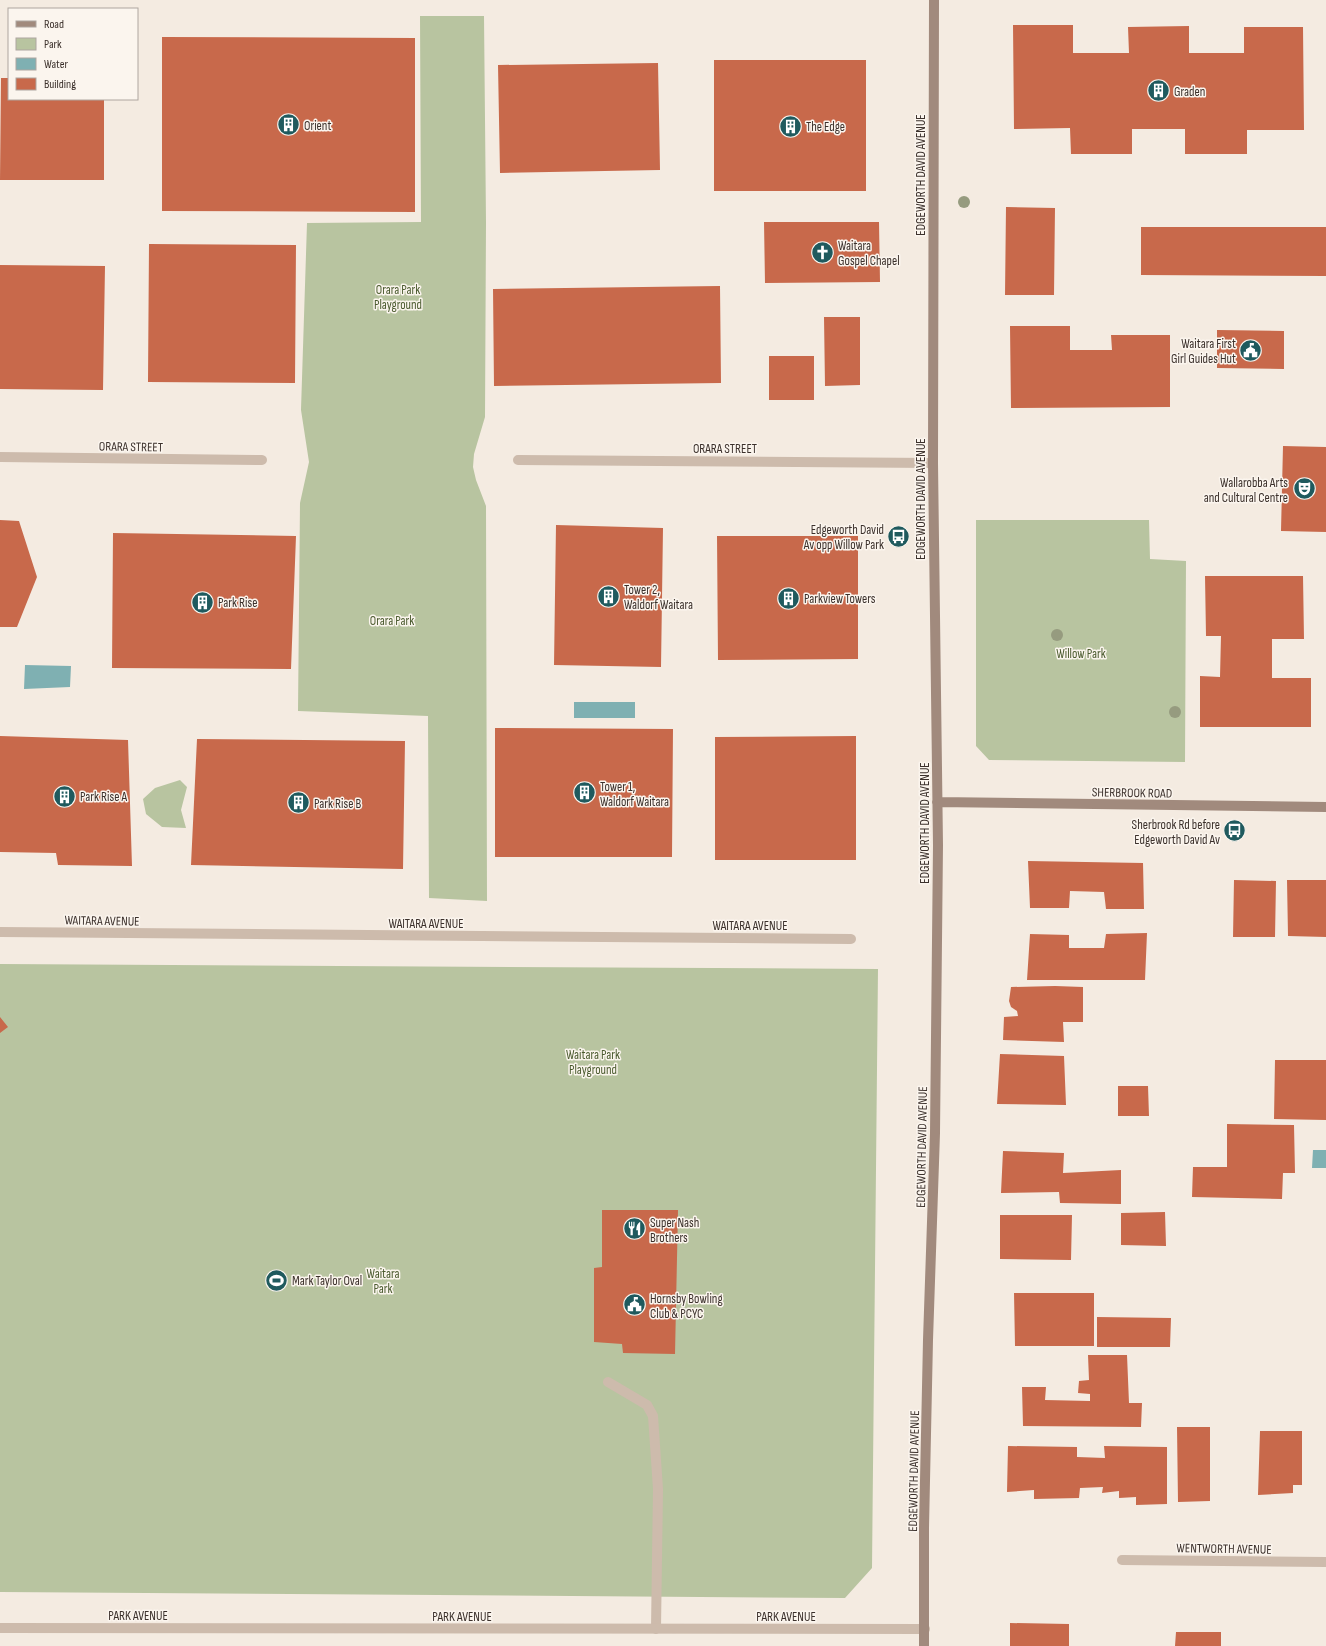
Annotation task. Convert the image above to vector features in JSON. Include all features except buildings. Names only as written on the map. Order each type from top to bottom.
[{"type":"main road","name":"EDGEWORTH DAVID AVENUE","points":[[924,1646],[925,1512],[935,1133],[938,845],[933,463],[934,0]]},
{"type":"main road","name":"SHERBROOK ROAD","points":[[937,802],[1326,808]]},
{"type":"street","name":"ORARA STREET","points":[[0,457],[262,460]]},
{"type":"street","name":"ORARA STREET","points":[[518,460],[933,463]]},
{"type":"street","name":"WAITARA AVENUE","points":[[0,932],[851,939]]},
{"type":"street","points":[[608,1382],[647,1405],[653,1416],[658,1489],[656,1629]]},
{"type":"street","name":"WENTWORTH AVENUE","points":[[1122,1560],[1326,1562]]},
{"type":"street","name":"PARK AVENUE","points":[[0,1628],[925,1628]]},
{"type":"green space","name":"Orara Park","points":[[420,16],[484,16],[486,223],[485,417],[474,454],[473,467],[476,480],[486,506],[487,901],[429,898],[428,716],[298,711],[300,503],[309,462],[301,410],[307,223],[421,222]]},
{"type":"green space","name":"Willow Park","points":[[976,520],[1149,520],[1150,559],[1186,561],[1185,762],[989,760],[976,746]]},
{"type":"green space","points":[[180,780],[187,787],[181,810],[186,828],[162,827],[146,814],[143,799],[155,788]]},
{"type":"green space","name":"Waitara Park","points":[[0,964],[878,969],[872,1568],[845,1598],[0,1592]]},
{"type":"water","points":[[25,665],[71,666],[70,687],[24,689]]},
{"type":"water","points":[[574,702],[635,702],[635,718],[574,718]]},
{"type":"water","points":[[1313,1150],[1326,1150],[1326,1168],[1312,1168]]},
{"type":"place","name":"Graden","points":[[1159,91]]},
{"type":"place","name":"Orient","points":[[289,125]]},
{"type":"place","name":"The Edge","points":[[790,126]]},
{"type":"place","name":"Waitara Gospel Chapel","points":[[822,252]]},
{"type":"place","name":"Waitara First Girl Guides Hut","points":[[1251,350]]},
{"type":"place","name":"Wallarobba Arts and Cultural Centre","points":[[1304,489]]},
{"type":"place","name":"Edgeworth David Av opp Willow Park","points":[[899,536]]},
{"type":"place","name":"Tower 2, Waldorf Waitara","points":[[608,596]]},
{"type":"place","name":"Parkview Towers","points":[[788,598]]},
{"type":"place","name":"Park Rise","points":[[203,602]]},
{"type":"place","name":"Tower 1, Waldorf Waitara","points":[[584,793]]},
{"type":"place","name":"Park Rise A","points":[[65,796]]},
{"type":"place","name":"Park Rise B","points":[[299,803]]},
{"type":"place","name":"Sherbrook Rd before Edgeworth David Av","points":[[1235,831]]},
{"type":"place","name":"Super Nash Brothers","points":[[635,1229]]},
{"type":"place","name":"Mark Taylor Oval","points":[[276,1280]]},
{"type":"place","name":"Hornsby Bowling Club & PCYC","points":[[635,1305]]},
{"type":"park label","name":"Orara Park Playground","points":[[398,296]]},
{"type":"park label","name":"Waitara Park Playground","points":[[593,1062]]}]
